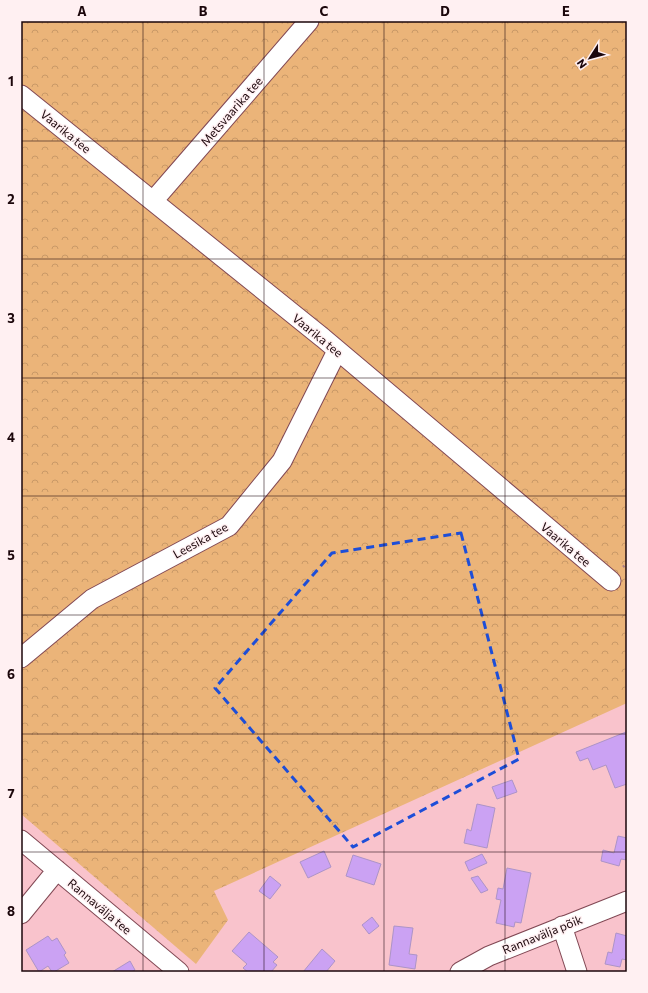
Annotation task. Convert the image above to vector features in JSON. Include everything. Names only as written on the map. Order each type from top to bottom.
[{"type":"street","name":"Metsvaarika tee","points":[[153,201],[309,21]]},
{"type":"street","name":"Vaarika tee","points":[[21,95],[337,351],[611,581]]},
{"type":"street","name":"Leesika tee","points":[[21,658],[92,599],[229,526],[282,461],[337,351]]},
{"type":"street","name":"Rannavälja tee","points":[[21,840],[179,972]]},
{"type":"street","points":[[21,914],[57,870]]},
{"type":"street","name":"Rannavälja põik","points":[[460,972],[489,956],[627,901]]},
{"type":"street","points":[[562,926],[577,972]]},
{"type":"highlighted area","points":[[461,533],[519,759],[353,847],[215,688],[332,553]]},
{"type":"green space","points":[[21,21],[627,21],[627,703],[214,891],[228,920],[196,964],[21,814]]},
{"type":"building","points":[[626,732],[627,784],[615,788],[606,765],[593,770],[588,758],[580,761],[576,752]]},
{"type":"building","points":[[512,780],[517,792],[497,799],[492,787]]},
{"type":"building","points":[[477,804],[495,808],[487,848],[464,843],[467,829],[471,831]]},
{"type":"building","points":[[618,836],[627,838],[627,860],[621,859],[619,866],[601,861],[603,850],[614,853]]},
{"type":"building","points":[[324,851],[331,867],[308,878],[300,862]]},
{"type":"building","points":[[482,854],[487,863],[469,871],[465,862]]},
{"type":"building","points":[[353,855],[381,864],[374,885],[346,876]]},
{"type":"building","points":[[507,868],[531,873],[521,923],[515,922],[514,927],[496,923],[501,900],[496,899],[498,888],[503,889]]},
{"type":"building","points":[[270,876],[281,885],[270,899],[259,891]]},
{"type":"building","points":[[478,876],[488,890],[481,893],[471,878]]},
{"type":"building","points":[[372,917],[379,926],[369,934],[362,925]]},
{"type":"building","points":[[394,926],[413,928],[409,954],[417,955],[415,969],[389,965]]},
{"type":"building","points":[[249,932],[278,957],[273,962],[277,965],[271,972],[248,972],[243,968],[247,964],[232,951]]},
{"type":"building","points":[[616,933],[627,936],[627,960],[622,959],[620,967],[605,964],[608,952],[612,953]]},
{"type":"building","points":[[48,936],[52,941],[57,938],[66,953],[64,955],[69,963],[54,972],[52,972],[48,966],[39,972],[26,950]]},
{"type":"building","points":[[322,949],[335,961],[326,972],[303,972]]},
{"type":"building","points":[[130,961],[135,970],[131,972],[112,972]]}]
